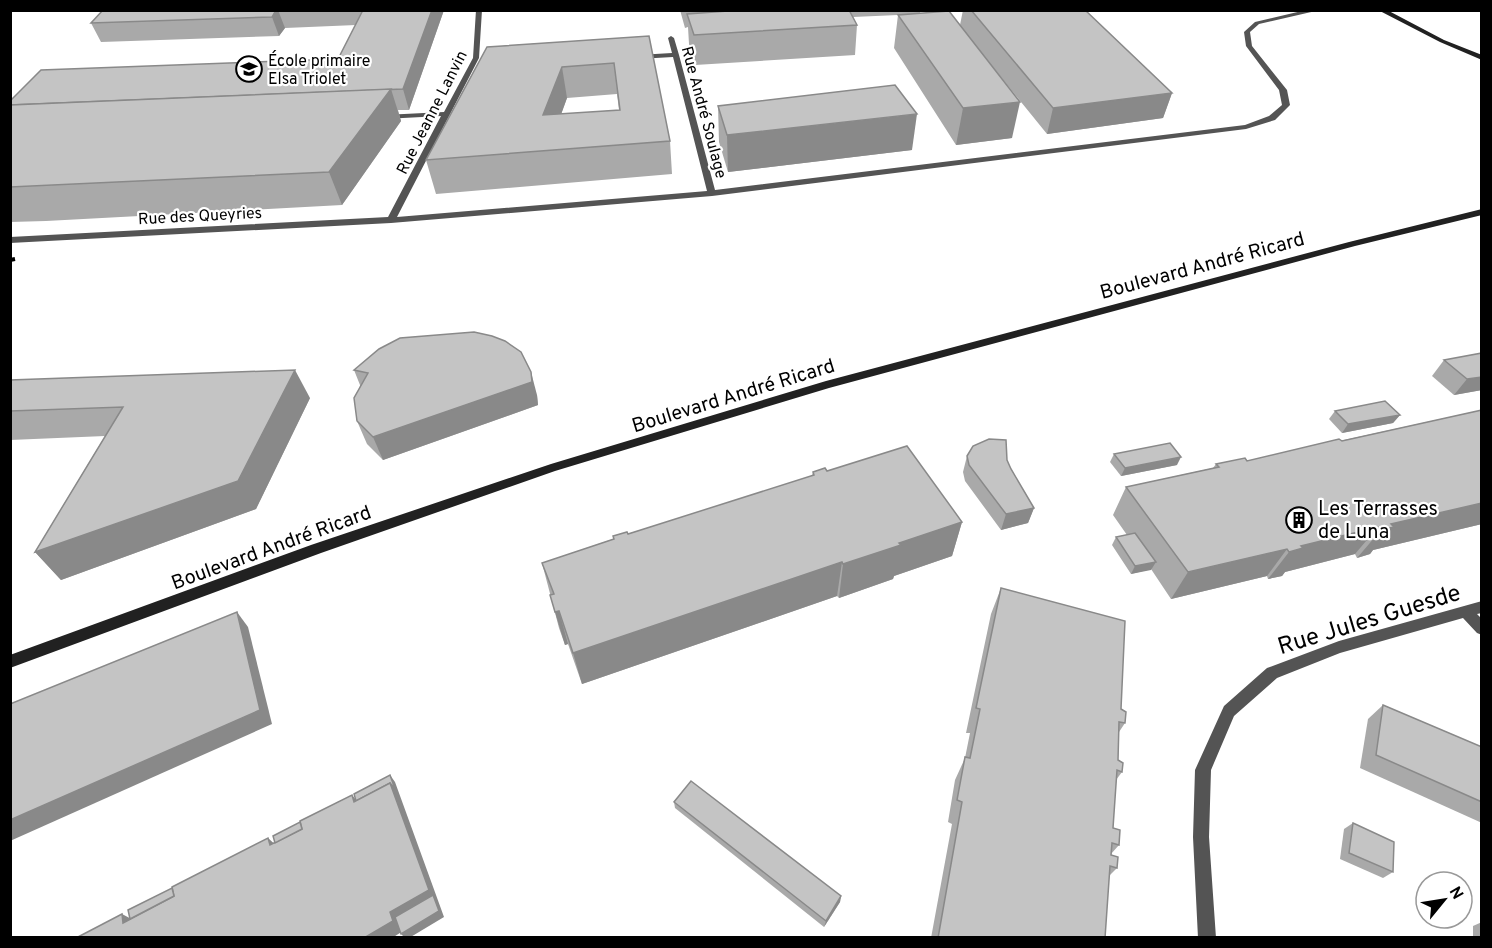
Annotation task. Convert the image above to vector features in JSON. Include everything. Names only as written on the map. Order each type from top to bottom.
[{"type":"main road","points":[[1381,10],[1442,41],[1482,58]]},
{"type":"main road","points":[[1397,10],[1482,53]]},
{"type":"main road","name":"Boulevard André Ricard","points":[[10,662],[316,549],[551,468],[826,385],[1352,244],[1482,212]]},
{"type":"street","name":"Rue Jeanne Lanvin","points":[[391,220],[446,114],[474,69],[479,10]]},
{"type":"street","name":"Rue des Queyries","points":[[10,240],[391,220],[712,193],[1246,127],[1272,118],[1286,105],[1283,90],[1249,46],[1246,32],[1257,23],[1317,10]]},
{"type":"street","name":"Rue André Soulage","points":[[671,38],[712,193]]},
{"type":"street","points":[[631,58],[676,55]]},
{"type":"street","points":[[375,117],[446,114]]},
{"type":"street","name":"Rue Jules Guesde","points":[[1207,938],[1201,837],[1203,770],[1229,711],[1272,673],[1339,647],[1482,607]]},
{"type":"street","points":[[1465,611],[1482,629]]},
{"type":"building","points":[[103,10],[276,10],[272,17],[91,23]]},
{"type":"building","points":[[363,10],[432,10],[403,89],[10,105],[10,101],[41,70],[338,59]]},
{"type":"building","points":[[742,10],[849,10],[857,25],[694,35],[687,14]]},
{"type":"building","points":[[971,10],[1085,10],[1172,93],[1053,108]]},
{"type":"building","points":[[949,11],[1020,102],[963,108],[898,15]]},
{"type":"building","points":[[649,36],[670,141],[426,160],[487,47]],"holes":[[[614,63],[620,110],[543,115],[562,67]]]},
{"type":"building","points":[[895,85],[917,114],[727,135],[718,106]]},
{"type":"building","points":[[391,89],[329,172],[10,187],[10,105]]},
{"type":"building","points":[[474,332],[505,341],[521,352],[531,372],[532,382],[373,437],[357,421],[354,398],[368,373],[354,370],[379,349],[400,338]]},
{"type":"building","points":[[1482,353],[1482,377],[1467,379],[1444,360]]},
{"type":"building","points":[[295,370],[238,481],[35,552],[123,407],[10,411],[10,380]]},
{"type":"building","points":[[1385,401],[1400,415],[1348,424],[1335,411]]},
{"type":"building","name":"Les Terrasses de Luna","points":[[1482,410],[1482,503],[1391,524],[1394,527],[1381,530],[1378,527],[1301,546],[1303,548],[1289,552],[1287,549],[1188,572],[1126,487],[1219,467],[1216,464],[1245,458],[1247,461],[1339,439],[1342,441]]},
{"type":"building","points":[[989,439],[1006,440],[1007,460],[1034,508],[1006,514],[969,465],[967,456],[973,446]]},
{"type":"building","points":[[1170,443],[1181,457],[1125,468],[1114,454]]},
{"type":"building","points":[[907,446],[962,522],[899,543],[901,545],[843,564],[842,562],[573,653],[559,611],[555,612],[550,595],[554,594],[542,563],[614,539],[613,536],[627,532],[628,534],[814,475],[813,472],[825,468],[827,471]]},
{"type":"building","points":[[1135,533],[1156,562],[1135,566],[1116,537]]},
{"type":"building","points":[[1001,588],[1125,621],[1121,709],[1126,712],[1125,723],[1119,722],[1118,760],[1123,763],[1122,772],[1117,770],[1113,828],[1120,830],[1119,845],[1112,843],[1111,855],[1118,857],[1117,868],[1110,866],[1105,938],[938,938],[962,802],[957,800],[965,757],[970,758],[980,709],[976,708]]},
{"type":"building","points":[[237,612],[260,710],[10,820],[10,704]]},
{"type":"building","points":[[1383,705],[1482,747],[1482,802],[1376,755]]},
{"type":"building","points":[[390,775],[395,789],[390,783],[356,801],[354,794]]},
{"type":"building","points":[[691,781],[841,896],[826,921],[674,802]]},
{"type":"building","points":[[390,783],[429,890],[390,912],[393,921],[364,938],[76,938],[122,914],[123,923],[174,896],[172,887],[268,838],[270,845],[302,829],[300,821],[352,795],[354,802]]},
{"type":"building","points":[[300,822],[302,829],[275,843],[273,836]]},
{"type":"building","points":[[1353,823],[1394,842],[1393,872],[1349,853]]},
{"type":"building","points":[[172,888],[174,896],[130,919],[128,910]]},
{"type":"building","points":[[433,895],[439,911],[401,934],[395,917]]},
{"type":"railway","points":[[10,260],[15,259]]},
{"type":"place","name":"École primaire Elsa Triolet","points":[[249,69]]},
{"type":"place","name":"Les Terrasses de Luna","points":[[1299,520]]}]
